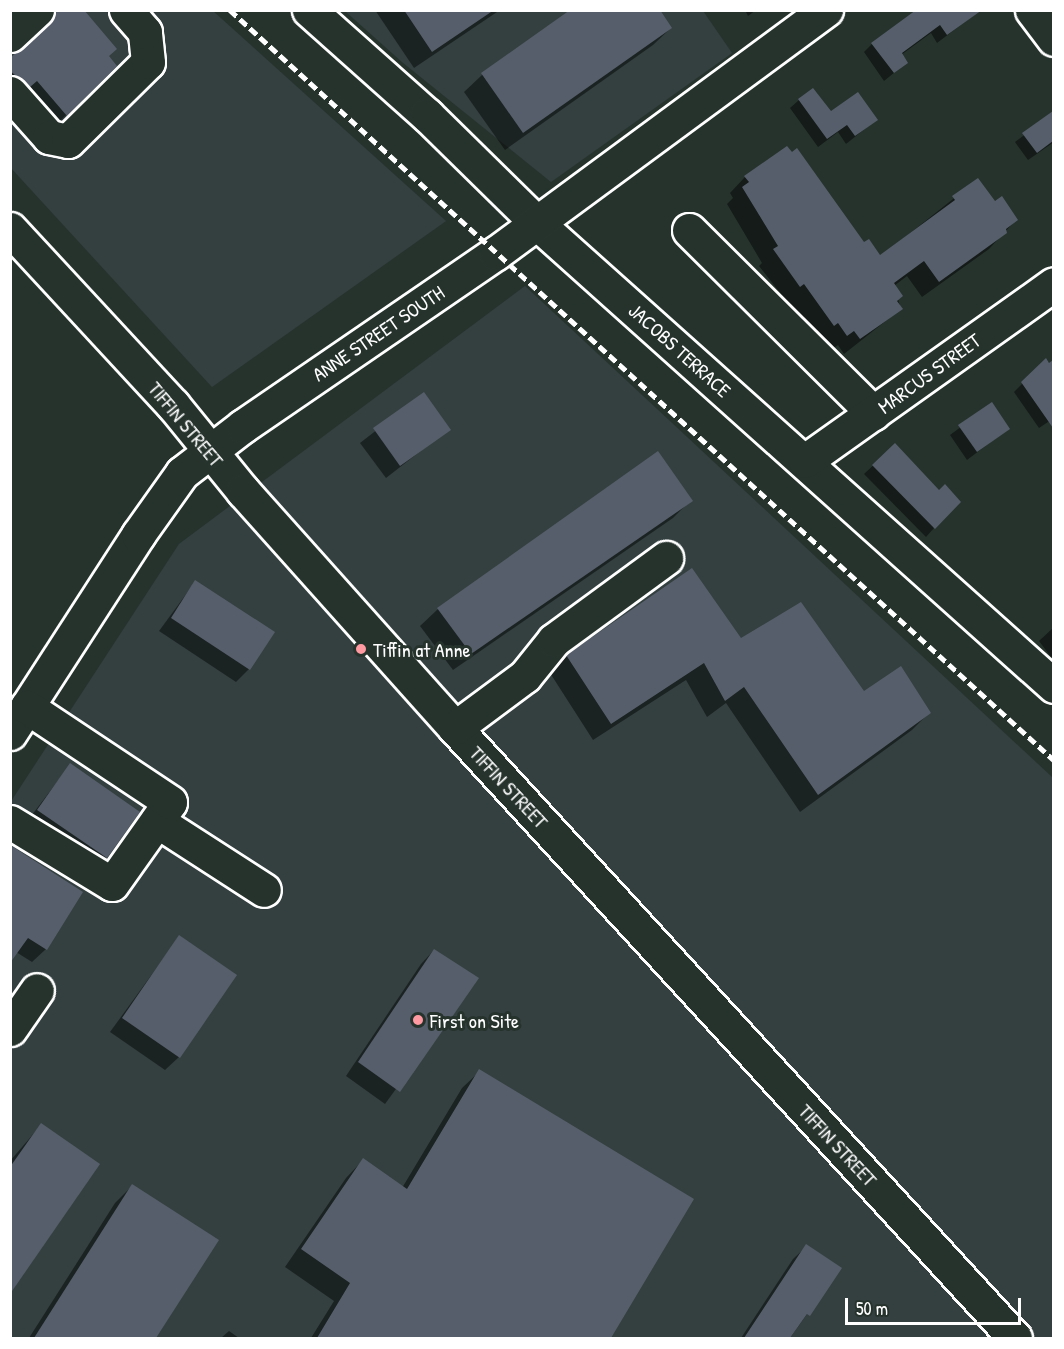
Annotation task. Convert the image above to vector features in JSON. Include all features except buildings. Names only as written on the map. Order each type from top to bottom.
[{"type":"street","points":[[10,35],[37,10]]},
{"type":"street","points":[[17,114],[49,137],[68,141],[148,62],[145,32],[126,10]]},
{"type":"street","name":"JACOBS TERRACE","points":[[309,10],[426,115],[537,223],[805,461],[1053,686]]},
{"type":"street","name":"ANNE STREET SOUTH","points":[[19,720],[138,535],[182,473],[208,450],[537,223],[826,10]]},
{"type":"street","points":[[1032,10],[1053,39]]},
{"type":"street","name":"TIFFIN STREET","points":[[10,229],[172,405],[208,450],[455,728],[1016,1338]]},
{"type":"street","points":[[689,230],[873,413]]},
{"type":"street","name":"MARCUS STREET","points":[[805,461],[1053,284]]},
{"type":"street","points":[[455,728],[525,676],[554,640],[666,558]]},
{"type":"street","points":[[10,822],[112,884],[170,802],[19,720]]},
{"type":"street","points":[[157,821],[264,890]]},
{"type":"street","points":[[10,1029],[37,990]]},
{"type":"shaded area","points":[[11,11],[213,11],[446,221],[212,387],[11,168]]},
{"type":"shaded area","points":[[345,11],[703,11],[732,53],[551,182],[402,62]]},
{"type":"shaded area","points":[[525,286],[1053,778],[1053,1338],[11,1338],[10,803],[179,544]]},
{"type":"railway","points":[[230,10],[1054,760]]},
{"type":"place","name":"Tiffin at Anne","points":[[361,649]]},
{"type":"place","name":"First on Site","points":[[418,1020]]}]
